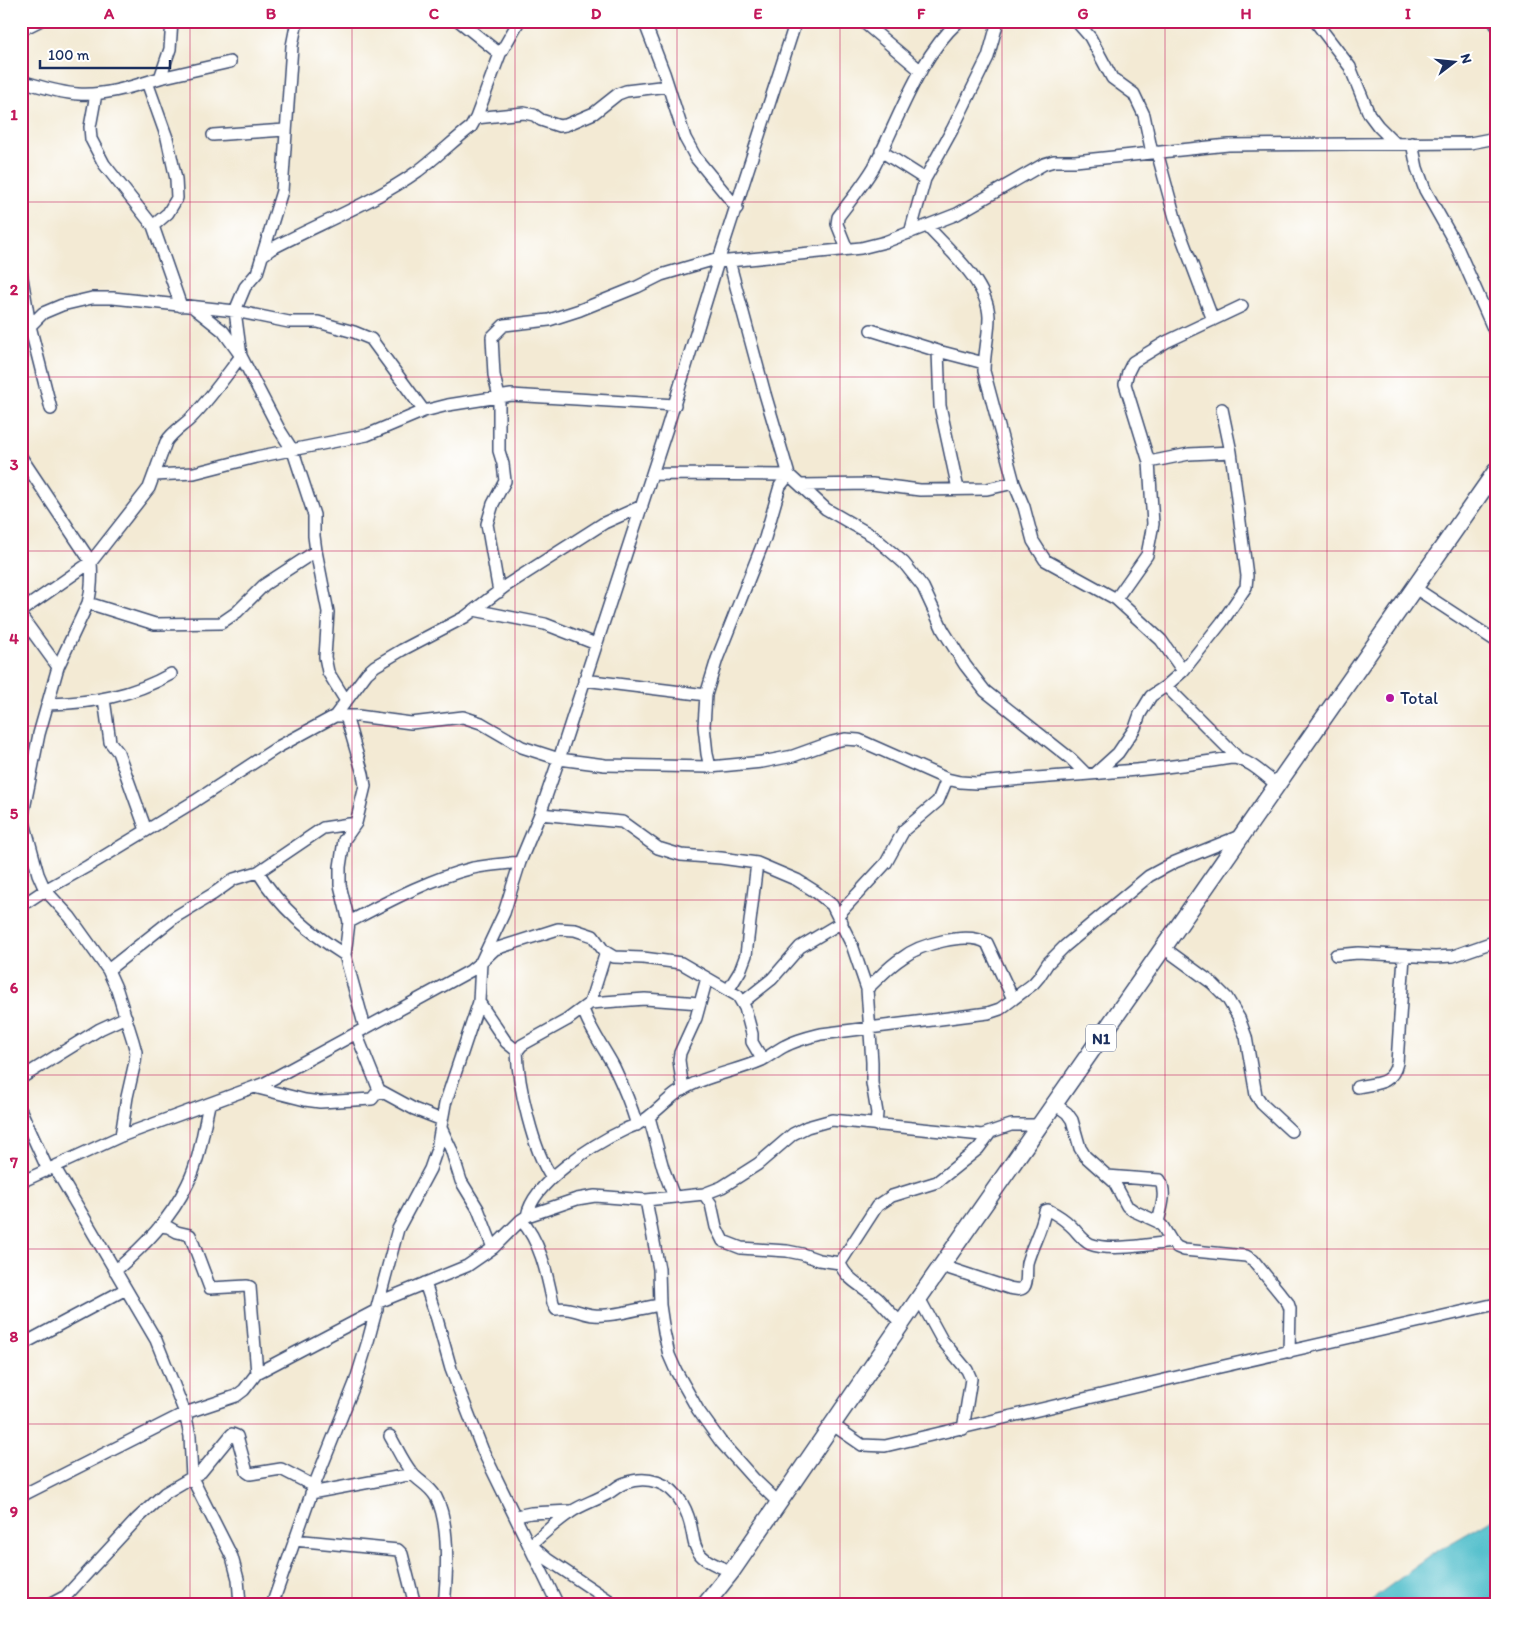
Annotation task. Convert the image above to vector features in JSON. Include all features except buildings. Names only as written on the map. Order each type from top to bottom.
[{"type":"highway","name":"N1","points":[[705,1605],[732,1571],[919,1298],[1495,473]]},
{"type":"street","points":[[21,30],[39,21]]},
{"type":"street","points":[[160,78],[170,49],[172,21]]},
{"type":"street","points":[[21,611],[91,562],[145,495],[170,436],[210,398],[241,356],[235,310],[245,287],[257,273],[282,192],[292,46],[298,21]]},
{"type":"street","points":[[459,21],[500,54]]},
{"type":"street","points":[[263,255],[271,248],[345,213],[410,176],[471,127],[500,54],[520,21]]},
{"type":"street","points":[[644,21],[685,138],[696,158],[737,208]]},
{"type":"street","points":[[272,1605],[312,1489],[355,1383],[398,1229],[430,1169],[437,1149],[445,1104],[479,1002],[481,962],[504,913],[520,862],[540,814],[559,759],[722,260],[796,21]]},
{"type":"street","points":[[862,21],[921,71]]},
{"type":"street","points":[[847,249],[837,224],[838,217],[873,169],[921,71],[946,35],[959,21]]},
{"type":"street","points":[[910,233],[925,179],[952,130],[984,64],[998,21]]},
{"type":"street","points":[[1076,21],[1090,37],[1112,78],[1134,94],[1144,116],[1177,225],[1213,320]]},
{"type":"street","points":[[1315,21],[1350,67],[1369,114],[1395,143]]},
{"type":"street","points":[[1494,21],[1496,25]]},
{"type":"street","points":[[21,82],[78,94],[96,94],[124,89],[160,78],[230,62]]},
{"type":"street","points":[[147,82],[167,138],[176,179],[177,198],[168,213],[152,226]]},
{"type":"street","points":[[476,118],[524,113],[534,115],[541,120],[559,126],[566,125],[594,114],[618,94],[626,91],[668,86]]},
{"type":"street","points":[[96,94],[90,127],[91,139],[104,164],[152,226],[181,306]]},
{"type":"street","points":[[213,135],[285,130]]},
{"type":"street","points":[[499,592],[487,524],[493,504],[505,481],[499,450],[499,397],[494,374],[492,337],[504,325],[549,320],[580,310],[661,275],[722,260],[861,248],[885,242],[957,214],[1044,164],[1054,161],[1076,161],[1228,145],[1470,143],[1496,138]]},
{"type":"street","points":[[1412,143],[1417,168],[1425,190],[1456,245],[1496,335]]},
{"type":"street","points":[[881,151],[925,179]]},
{"type":"street","points":[[927,226],[966,267],[986,298],[989,316],[984,371],[1014,483],[1024,507],[1038,552],[1045,560],[1116,599],[1162,640],[1183,671]]},
{"type":"street","points":[[722,260],[789,475],[826,509],[873,536],[904,563],[923,587],[943,630],[965,665],[986,691],[1090,773]]},
{"type":"street","points":[[21,274],[26,328],[51,409]]},
{"type":"street","points":[[26,328],[43,313],[62,305],[92,298],[113,298],[235,310],[289,322],[318,322],[371,339],[424,411]]},
{"type":"street","points":[[1116,599],[1147,555],[1153,524],[1149,462],[1125,384],[1128,372],[1133,362],[1166,342],[1242,306]]},
{"type":"street","points":[[193,307],[223,332],[241,356],[279,429],[293,451],[314,514],[316,551],[328,612],[325,658],[328,672],[346,701]]},
{"type":"street","points":[[872,330],[984,363]]},
{"type":"street","points":[[938,351],[940,406],[958,489]]},
{"type":"street","points":[[155,475],[194,473],[256,457],[367,435],[424,411],[448,405],[511,395],[674,405]]},
{"type":"street","points":[[1090,773],[1118,753],[1135,728],[1140,714],[1151,696],[1183,671],[1222,622],[1246,587],[1247,576],[1231,452],[1222,410]]},
{"type":"street","points":[[1149,462],[1189,454],[1231,452]]},
{"type":"street","points":[[21,457],[91,562],[91,592],[88,603],[58,668],[39,734],[22,812],[27,837],[45,890],[70,918],[108,970],[126,1017],[136,1052],[121,1136]]},
{"type":"street","points":[[652,474],[789,475]]},
{"type":"street","points":[[710,766],[704,726],[706,695],[717,659],[765,538],[780,486],[789,475]]},
{"type":"street","points":[[801,485],[872,484],[920,490],[987,489],[1014,483]]},
{"type":"street","points":[[493,1248],[478,1209],[461,1181],[442,1125],[379,1090],[360,1030],[345,955],[349,922],[340,885],[340,867],[344,840],[356,823],[365,786],[363,774],[341,716],[346,701],[367,673],[376,666],[402,650],[453,624],[604,523],[642,506]]},
{"type":"street","points":[[88,603],[155,624],[221,623],[237,612],[264,585],[316,551]]},
{"type":"street","points":[[1414,588],[1496,641]]},
{"type":"street","points":[[474,610],[545,624],[596,644]]},
{"type":"street","points":[[21,616],[58,668]]},
{"type":"street","points":[[48,704],[72,703],[129,694],[171,674]]},
{"type":"street","points":[[584,680],[706,695]]},
{"type":"street","points":[[1166,686],[1238,758],[1251,765],[1277,785]]},
{"type":"street","points":[[104,699],[110,742],[118,752],[146,830]]},
{"type":"street","points":[[21,906],[196,801],[278,747],[341,716],[411,723],[453,718],[473,720],[522,747],[559,759],[605,765],[710,766],[762,762],[793,756],[832,742],[846,739],[860,740],[947,778],[960,782],[976,783],[1188,765],[1238,758]]},
{"type":"street","points":[[1118,753],[1124,771]]},
{"type":"street","points":[[743,1002],[772,979],[800,947],[840,919],[886,864],[904,830],[938,801],[947,778]]},
{"type":"street","points":[[540,814],[622,822],[658,848],[681,855],[756,863],[797,880],[832,905],[852,944],[867,990],[872,1083],[877,1113],[876,1125]]},
{"type":"street","points":[[108,970],[175,917],[234,879],[258,872],[323,828],[356,823]]},
{"type":"street","points":[[21,1496],[185,1413],[236,1396],[244,1390],[257,1373],[378,1306],[467,1266],[493,1248],[524,1218],[537,1193],[552,1178],[590,1148],[625,1129],[637,1125],[692,1085],[762,1059],[784,1046],[821,1034],[988,1014],[1000,1009],[1040,977],[1048,963],[1065,946],[1149,876],[1175,862],[1243,834]]},
{"type":"street","points":[[349,922],[434,881],[474,868],[520,862]]},
{"type":"street","points":[[729,989],[740,971],[746,954],[756,863]]},
{"type":"street","points":[[258,872],[268,888],[290,914],[329,945],[345,955]]},
{"type":"street","points":[[21,1182],[121,1136],[209,1105],[265,1082],[470,972],[495,949],[558,928],[575,930],[593,936],[606,952],[614,956],[681,962],[729,989],[743,1002],[752,1034],[752,1042],[762,1059]]},
{"type":"street","points":[[867,990],[902,957],[942,941],[961,938],[982,940],[987,943],[1013,1000]]},
{"type":"street","points":[[1336,955],[1453,956],[1496,941]]},
{"type":"street","points":[[1164,948],[1212,983],[1227,998],[1246,1037],[1256,1095],[1262,1104],[1291,1131]]},
{"type":"street","points":[[606,952],[586,1006],[599,1042],[614,1067],[637,1125]]},
{"type":"street","points":[[1357,1087],[1384,1082],[1394,1074],[1397,1063],[1404,956]]},
{"type":"street","points":[[683,1090],[680,1054],[689,1034],[707,978]]},
{"type":"street","points":[[517,1051],[522,1045],[586,1006],[645,999],[700,1003]]},
{"type":"street","points":[[479,1002],[506,1042],[517,1051],[523,1097],[528,1118],[545,1168],[552,1178]]},
{"type":"street","points":[[21,1078],[100,1030],[126,1017]]},
{"type":"street","points":[[254,1087],[320,1102],[372,1099],[379,1090]]},
{"type":"street","points":[[1055,1104],[1067,1112],[1072,1120],[1080,1148],[1085,1156],[1120,1191],[1127,1206],[1134,1212],[1158,1222],[1177,1247],[1184,1250],[1246,1256],[1253,1260],[1288,1303],[1290,1309],[1289,1352]]},
{"type":"street","points":[[115,1271],[143,1247],[168,1216],[188,1183],[196,1162],[209,1105]]},
{"type":"street","points":[[21,1112],[51,1169],[156,1340],[185,1413],[190,1436],[192,1478],[232,1557],[238,1579],[240,1605]]},
{"type":"street","points":[[649,1117],[663,1168],[674,1197]]},
{"type":"street","points":[[524,1218],[577,1199],[595,1196],[646,1200],[704,1194],[722,1187],[758,1164],[788,1138],[807,1127],[832,1120],[982,1134],[1011,1125],[1040,1125]]},
{"type":"street","points":[[840,1263],[877,1206],[892,1196],[937,1182],[978,1149],[990,1133]]},
{"type":"street","points":[[1107,1176],[1160,1180],[1164,1197],[1158,1222]]},
{"type":"street","points":[[704,1194],[711,1204],[716,1227],[723,1242],[741,1248],[780,1250],[802,1254],[819,1260],[840,1263]]},
{"type":"street","points":[[646,1200],[659,1270],[660,1305],[669,1355],[686,1391],[706,1423],[753,1478],[778,1502]]},
{"type":"street","points":[[942,1266],[1009,1288],[1023,1288],[1026,1284],[1026,1268],[1030,1253],[1043,1222],[1045,1211],[1048,1210],[1071,1226],[1083,1239],[1091,1244],[1106,1247],[1172,1242]]},
{"type":"street","points":[[524,1218],[537,1243],[556,1309],[565,1307],[595,1316],[660,1305]]},
{"type":"street","points":[[160,1226],[168,1226],[177,1232],[190,1235],[210,1288],[250,1287],[257,1373]]},
{"type":"street","points":[[840,1263],[841,1267],[878,1300],[890,1315],[902,1323]]},
{"type":"street","points":[[425,1284],[451,1369],[470,1420],[483,1451],[558,1605]]},
{"type":"street","points":[[21,1345],[126,1289]]},
{"type":"street","points":[[919,1298],[939,1335],[967,1370],[971,1379],[963,1428]]},
{"type":"street","points":[[832,1425],[862,1445],[884,1446],[1496,1304]]},
{"type":"street","points":[[49,1605],[66,1596],[164,1492],[201,1472],[232,1434],[237,1436],[247,1472],[250,1474],[281,1469],[312,1489],[413,1474]]},
{"type":"street","points":[[390,1436],[413,1474],[426,1484],[437,1500],[442,1518],[446,1559],[444,1605]]},
{"type":"street","points":[[530,1546],[572,1511],[610,1493],[624,1483],[641,1480],[656,1481],[666,1485],[682,1502],[695,1547],[701,1557],[709,1563],[732,1571]]},
{"type":"street","points":[[516,1516],[531,1513],[572,1511]]},
{"type":"street","points":[[294,1540],[398,1550],[402,1554],[415,1605]]},
{"type":"street","points":[[530,1546],[616,1605]]},
{"type":"water","points":[[1496,1517],[1496,1605],[1367,1605],[1376,1596],[1439,1550]]},
{"type":"place","name":"Total","points":[[1390,698]]}]
